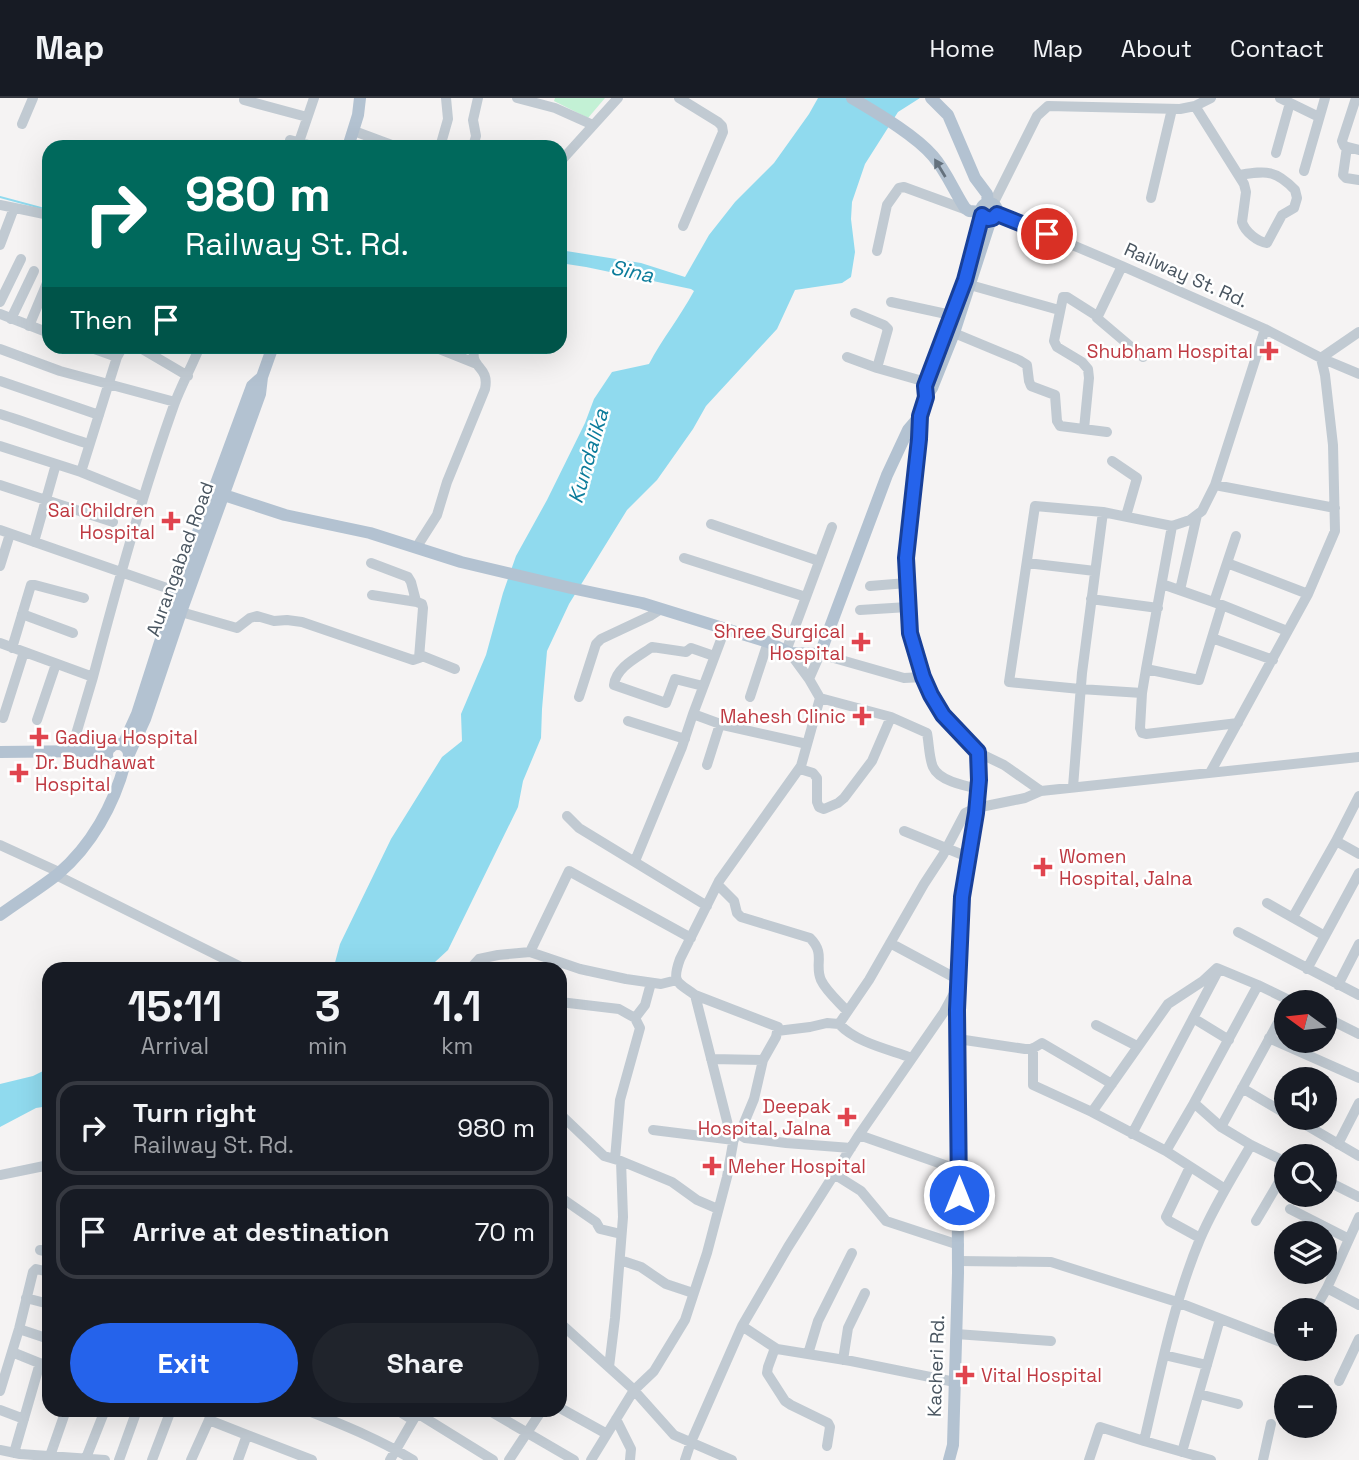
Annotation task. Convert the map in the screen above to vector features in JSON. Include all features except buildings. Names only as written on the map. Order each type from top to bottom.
[{"type":"main road","points":[[351,140],[360,98]]},
{"type":"main road","points":[[358,115],[368,98]]},
{"type":"main road","points":[[852,98],[893,124],[928,151],[983,213]]},
{"type":"main road","points":[[931,98],[948,115],[975,178],[987,194],[970,285],[954,333],[920,416],[906,583],[910,633],[923,677],[943,715],[978,752]]},
{"type":"main road","points":[[926,397],[926,382],[967,273],[983,213]]},
{"type":"main road","name":"Aurangabad Road","points":[[118,756],[145,719],[181,612],[181,594],[225,495],[260,394],[262,377],[270,354]]},
{"type":"main road","name":"Aurangabad Road","points":[[3,908],[58,874],[93,836],[120,782],[118,756],[137,713],[181,594],[252,386],[262,377]]},
{"type":"main road","points":[[225,495],[285,515],[370,533],[461,562],[661,608],[768,642],[788,652],[820,654],[887,475],[908,430],[920,416]]},
{"type":"main road","points":[[0,751],[92,751],[118,756]]},
{"type":"main road","name":"Kacheri Rd.","points":[[949,1460],[953,1445],[959,1245],[958,1039],[962,897],[979,789],[978,752]]},
{"type":"street","points":[[22,124],[33,98]]},
{"type":"street","points":[[295,140],[314,98]]},
{"type":"street","points":[[442,140],[448,119],[446,98]]},
{"type":"street","points":[[475,140],[473,120],[478,98]]},
{"type":"street","points":[[517,98],[555,108],[593,125]]},
{"type":"street","points":[[567,154],[618,98]]},
{"type":"street","points":[[679,98],[718,122],[723,132],[683,226]]},
{"type":"street","points":[[983,213],[1037,116],[1048,106],[1180,109],[1195,106],[1211,98]]},
{"type":"street","points":[[1304,170],[1325,98]]},
{"type":"street","points":[[1356,98],[1342,144],[1359,150]]},
{"type":"street","points":[[244,100],[307,117]]},
{"type":"street","points":[[1276,153],[1285,100],[1320,117]]},
{"type":"street","points":[[1195,106],[1245,188],[1243,226],[1267,243],[1282,215],[1294,208],[1297,198],[1295,190],[1264,171],[1239,175]]},
{"type":"street","points":[[1151,198],[1172,109]]},
{"type":"street","points":[[354,131],[378,140]]},
{"type":"street","points":[[1347,147],[1343,175],[1359,180]]},
{"type":"street","name":"Railway St. Rd.","points":[[877,251],[887,205],[899,188],[904,187],[983,213],[1122,266],[1359,374]]},
{"type":"street","points":[[0,205],[42,214]]},
{"type":"street","points":[[0,245],[14,208]]},
{"type":"street","points":[[0,302],[21,258]]},
{"type":"street","points":[[1097,316],[1122,266]]},
{"type":"street","points":[[11,320],[34,271]]},
{"type":"street","points":[[970,285],[1059,310]]},
{"type":"street","points":[[29,326],[42,296]]},
{"type":"street","points":[[1084,429],[1089,373],[1082,362],[1054,344],[1061,299],[1064,296],[1097,316],[1097,319],[1143,357]]},
{"type":"street","points":[[891,302],[951,315]]},
{"type":"street","points":[[855,313],[888,329],[877,368]]},
{"type":"street","points":[[0,314],[42,329]]},
{"type":"street","points":[[1142,693],[1009,682],[1035,506],[1103,512],[1172,526],[1197,515],[1202,511],[1215,485],[1265,330]]},
{"type":"street","points":[[1210,773],[1308,594],[1335,531],[1333,445],[1321,358],[1359,332]]},
{"type":"street","points":[[954,333],[1027,365],[1031,387],[1055,395],[1058,424],[1063,427],[1107,432]]},
{"type":"street","points":[[0,349],[60,371],[175,402]]},
{"type":"street","points":[[80,472],[119,354]]},
{"type":"street","points":[[151,354],[188,376]]},
{"type":"street","points":[[71,751],[143,497],[175,402],[197,354]]},
{"type":"street","points":[[452,354],[477,364]]},
{"type":"street","points":[[416,548],[437,515],[447,482],[485,389],[486,375],[474,360],[473,354]]},
{"type":"street","points":[[847,357],[926,382]]},
{"type":"street","points":[[0,381],[99,415]]},
{"type":"street","points":[[0,414],[89,444]]},
{"type":"street","points":[[0,446],[80,472],[143,497]]},
{"type":"street","points":[[1112,461],[1137,478],[1126,516]]},
{"type":"street","points":[[34,542],[56,464]]},
{"type":"street","points":[[0,485],[113,522]]},
{"type":"street","points":[[1215,485],[1335,508]]},
{"type":"street","points":[[1073,787],[1080,689],[1103,512]]},
{"type":"street","points":[[1180,590],[1197,515]]},
{"type":"street","points":[[710,524],[819,561]]},
{"type":"street","points":[[1172,526],[1142,693],[1140,728],[1144,734],[1238,723]]},
{"type":"street","points":[[591,1460],[634,1390],[654,1371],[685,1320],[707,1253],[736,1136],[754,1100],[763,1060],[776,1037],[778,1027],[695,995],[679,984],[677,967],[719,881],[800,769],[820,698],[809,678],[788,652],[832,527]]},
{"type":"street","points":[[0,566],[5,532],[181,594]]},
{"type":"street","points":[[1146,669],[1199,680],[1212,638],[1227,563],[1236,536]]},
{"type":"street","points":[[684,558],[806,597]]},
{"type":"street","points":[[371,563],[408,577],[416,601]]},
{"type":"street","points":[[1027,563],[1095,571]]},
{"type":"street","points":[[1227,563],[1308,594]]},
{"type":"street","points":[[870,586],[906,583]]},
{"type":"street","points":[[1162,584],[1287,631]]},
{"type":"street","points":[[12,648],[30,587],[33,585],[84,598]]},
{"type":"street","points":[[181,612],[237,628],[253,617],[261,616],[274,621],[293,621],[413,660],[419,658],[423,608],[420,603],[372,595]]},
{"type":"street","points":[[1091,599],[1158,608]]},
{"type":"street","points":[[860,610],[908,607]]},
{"type":"street","points":[[579,697],[596,644],[661,608]]},
{"type":"street","points":[[22,614],[73,633]]},
{"type":"street","points":[[635,861],[685,739],[724,629]]},
{"type":"street","points":[[1212,638],[1273,660]]},
{"type":"street","points":[[750,697],[768,642]]},
{"type":"street","points":[[0,643],[93,677]]},
{"type":"street","points":[[703,687],[675,679],[666,703],[614,685],[615,677],[626,665],[652,648],[686,652],[691,648],[714,656]]},
{"type":"street","points":[[3,718],[5,696],[23,652]]},
{"type":"street","points":[[809,678],[820,654],[904,678],[923,677]]},
{"type":"street","points":[[420,655],[455,669]]},
{"type":"street","points":[[37,720],[56,664]]},
{"type":"street","points":[[820,698],[891,717],[927,733],[933,766],[939,775],[979,789]]},
{"type":"street","points":[[693,714],[720,724],[807,744]]},
{"type":"street","points":[[800,769],[813,773],[817,778],[819,807],[838,803],[873,761],[891,717]]},
{"type":"street","points":[[628,721],[685,739]]},
{"type":"street","points":[[707,765],[720,724]]},
{"type":"street","points":[[978,752],[1004,765],[1041,791]]},
{"type":"street","points":[[839,1024],[869,980],[965,813],[976,808],[1025,798],[1041,791],[1359,757]]},
{"type":"street","points":[[1293,917],[1359,796]]},
{"type":"street","points":[[567,816],[579,828],[707,906]]},
{"type":"street","points":[[904,831],[968,857]]},
{"type":"street","points":[[1336,841],[1359,854]]},
{"type":"street","points":[[0,845],[231,962]]},
{"type":"street","points":[[530,953],[569,871],[691,938]]},
{"type":"street","points":[[1307,969],[1359,873]]},
{"type":"street","points":[[718,885],[734,901],[738,916],[810,938],[818,947],[821,980],[847,1011]]},
{"type":"street","points":[[1267,903],[1325,936]]},
{"type":"street","points":[[1238,932],[1359,995]]},
{"type":"street","points":[[685,1460],[742,1326],[851,1147],[944,1012],[959,982],[890,943]]},
{"type":"street","points":[[1338,985],[1359,944]]},
{"type":"street","points":[[476,962],[479,959],[530,953],[558,962]]},
{"type":"street","points":[[567,965],[651,983],[661,984],[677,980]]},
{"type":"street","points":[[1092,1112],[1168,1004],[1203,981],[1217,968],[1274,994]]},
{"type":"street","points":[[1132,1134],[1220,969]]},
{"type":"street","points":[[635,1018],[645,1005],[651,983]]},
{"type":"street","points":[[1166,1152],[1258,985]]},
{"type":"street","points":[[695,995],[728,1125],[736,1136]]},
{"type":"street","points":[[567,1003],[619,1009],[635,1018],[640,1028],[620,1100],[618,1160],[622,1217],[609,1367]]},
{"type":"street","points":[[1193,1018],[1228,1040]]},
{"type":"street","points":[[777,1031],[827,1023],[839,1024],[858,1038],[912,1058]]},
{"type":"street","points":[[1337,1023],[1359,1034]]},
{"type":"street","points":[[1096,1025],[1137,1046]]},
{"type":"street","points":[[1221,1127],[1274,1030]]},
{"type":"street","points":[[1269,1038],[1359,1078]]},
{"type":"street","points":[[958,1039],[1030,1049],[1044,1043],[1112,1084]]},
{"type":"street","points":[[1030,1049],[1033,1085],[1092,1112],[1166,1152],[1225,1189]]},
{"type":"street","points":[[711,1059],[763,1060]]},
{"type":"street","points":[[1242,1088],[1274,1107]]},
{"type":"street","points":[[1194,1103],[1221,1127],[1274,1156]]},
{"type":"street","points":[[1338,1144],[1359,1103]]},
{"type":"street","points":[[567,1121],[604,1156],[672,1182],[697,1200],[718,1209]]},
{"type":"street","points":[[653,1130],[851,1147]]},
{"type":"street","points":[[1314,1130],[1359,1156]]},
{"type":"street","points":[[859,1135],[959,1170]]},
{"type":"street","points":[[1144,1441],[1177,1302],[1200,1238],[1251,1145]]},
{"type":"street","points":[[0,1175],[42,1166]]},
{"type":"street","points":[[1190,1167],[1166,1217],[1168,1221],[1200,1238]]},
{"type":"street","points":[[834,1174],[861,1191],[886,1222],[959,1245]]},
{"type":"street","points":[[1337,1186],[1359,1197]]},
{"type":"street","points":[[1256,1221],[1274,1190]]},
{"type":"street","points":[[567,1202],[596,1222],[600,1230],[621,1234]]},
{"type":"street","points":[[1290,1209],[1349,1239]]},
{"type":"street","points":[[1321,1298],[1359,1217]]},
{"type":"street","points":[[808,1354],[818,1321],[852,1253]]},
{"type":"street","points":[[620,1260],[641,1267],[665,1283],[693,1293]]},
{"type":"street","points":[[958,1267],[1047,1262],[1177,1302],[1274,1339]]},
{"type":"street","points":[[0,1391],[35,1269],[42,1270]]},
{"type":"street","points":[[1326,1288],[1359,1305]]},
{"type":"street","points":[[843,1360],[848,1328],[865,1293]]},
{"type":"street","points":[[26,1298],[42,1302]]},
{"type":"street","points":[[1182,1452],[1220,1319]]},
{"type":"street","points":[[742,1326],[775,1348],[955,1382]]},
{"type":"street","points":[[19,1329],[42,1337]]},
{"type":"street","points":[[567,1329],[634,1390],[674,1435],[732,1460]]},
{"type":"street","points":[[956,1334],[1051,1340]]},
{"type":"street","points":[[1339,1381],[1359,1339]]},
{"type":"street","points":[[775,1348],[768,1375],[787,1402],[828,1423],[830,1427],[827,1446]]},
{"type":"street","points":[[12,1352],[42,1364]]},
{"type":"street","points":[[1164,1356],[1207,1365]]},
{"type":"street","points":[[18,1455],[24,1419],[42,1370]]},
{"type":"street","points":[[1199,1394],[1238,1404]]},
{"type":"street","points":[[0,1410],[24,1419]]},
{"type":"street","points":[[567,1412],[607,1434]]},
{"type":"street","points":[[50,1456],[64,1417]]},
{"type":"street","points":[[86,1458],[102,1417]]},
{"type":"street","points":[[119,1460],[134,1417]]},
{"type":"street","points":[[152,1460],[168,1417]]},
{"type":"street","points":[[191,1460],[209,1417]]},
{"type":"street","points":[[214,1417],[247,1435],[312,1460]]},
{"type":"street","points":[[324,1417],[413,1460]]},
{"type":"street","points":[[390,1460],[414,1417]]},
{"type":"street","points":[[421,1417],[492,1460]]},
{"type":"street","points":[[500,1417],[574,1460]]},
{"type":"street","points":[[509,1460],[537,1417]]},
{"type":"street","points":[[616,1419],[631,1449],[629,1460]]},
{"type":"street","points":[[1263,1460],[1271,1424]]},
{"type":"street","points":[[1089,1460],[1100,1427],[1211,1460]]},
{"type":"street","points":[[238,1460],[247,1435]]},
{"type":"street","points":[[0,1450],[18,1455],[105,1460]]},
{"type":"green space","points":[[555,98],[605,98],[588,118],[554,101]]},
{"type":"water","name":"Kundalika","points":[[818,98],[920,98],[898,112],[865,164],[852,202],[855,252],[851,277],[842,283],[795,290],[777,329],[706,406],[657,480],[627,510],[569,604],[547,651],[541,738],[523,781],[518,807],[448,950],[435,962],[335,962],[340,944],[391,839],[442,757],[462,741],[461,714],[486,655],[516,556],[547,500],[594,399],[612,372],[649,364],[694,291],[567,264],[567,251],[641,263],[685,277],[709,235],[735,202],[774,163]]},
{"type":"water","points":[[42,1072],[42,1107],[0,1127],[0,1084]]},
{"type":"waterway","name":"Sina","points":[[0,197],[41,208]]},
{"type":"place","name":"Shubham Hospital","points":[[1269,351]]},
{"type":"place","name":"Sai Children Hospital","points":[[171,521]]},
{"type":"place","name":"Shree Surgical Hospital","points":[[861,642]]},
{"type":"place","name":"Mahesh Clinic","points":[[862,716]]},
{"type":"place","name":"Gadiya Hospital","points":[[39,737]]},
{"type":"place","name":"Dr. Budhawat Hospital","points":[[19,773]]},
{"type":"place","name":"Women Hospital, Jalna","points":[[1043,867]]},
{"type":"place","name":"Deepak Hospital, Jalna","points":[[847,1117]]},
{"type":"place","name":"Meher Hospital","points":[[712,1166]]},
{"type":"place","name":"Vital Hospital","points":[[965,1375]]},
{"type":"route","points":[[959,1195],[957,1010],[962,897],[976,813],[978,752],[943,715],[923,677],[910,633],[906,558],[920,416],[926,397],[925,386],[965,280],[982,215],[988,219],[997,214],[1047,234]]}]
